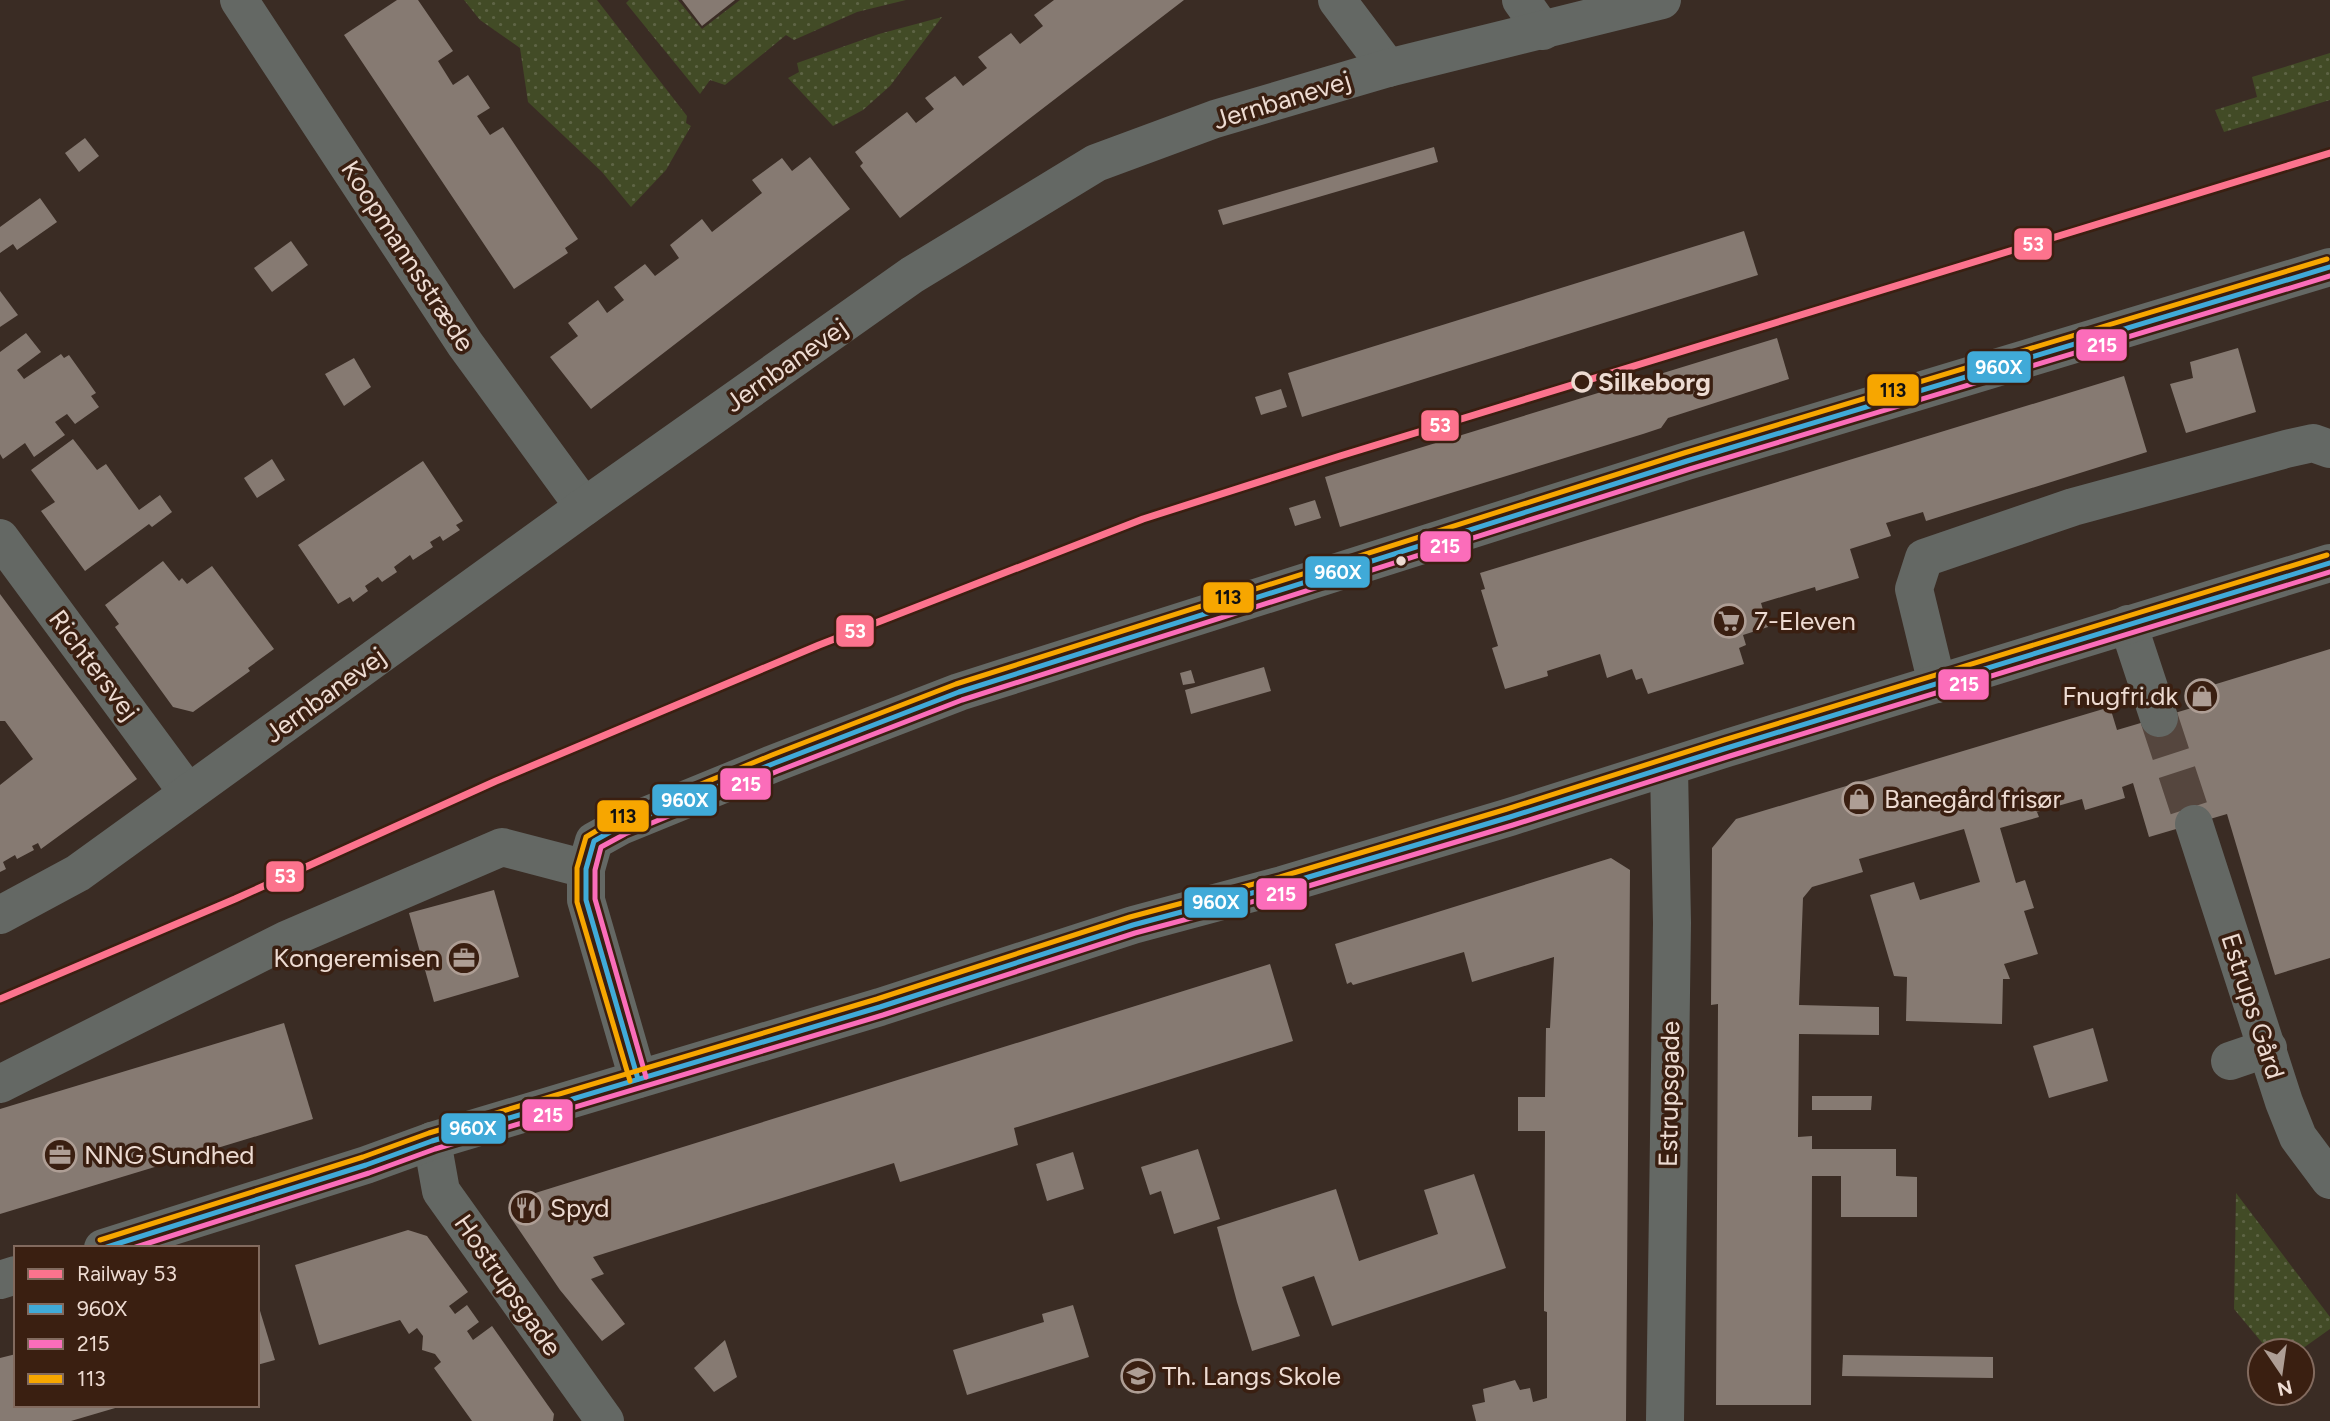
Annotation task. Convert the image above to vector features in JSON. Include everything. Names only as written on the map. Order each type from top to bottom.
[{"type":"street","name":"Koopmannsstræde","points":[[239,0],[465,344],[584,507]]},
{"type":"street","points":[[1337,0],[1388,68]]},
{"type":"street","points":[[1521,0],[1543,31]]},
{"type":"street","name":"Jernbanevej","points":[[0,915],[78,873],[584,507],[912,275],[1096,163],[1215,119],[1388,68],[1662,0]]},
{"type":"street","points":[[638,1079],[586,900],[586,869],[594,841],[621,826],[959,692],[1687,461],[2330,267]]},
{"type":"street","points":[[1937,684],[1914,589],[1924,558],[2073,507],[2286,449],[2313,443],[2330,449]]},
{"type":"street","name":"Richtersvej","points":[[0,538],[188,793]]},
{"type":"street","points":[[109,1246],[366,1165],[432,1141],[880,1007],[1133,925],[1282,885],[1669,768],[2330,563]]},
{"type":"street","points":[[2128,624],[2159,718]]},
{"type":"street","name":"Estrupsgade","points":[[1665,1421],[1672,899],[1669,768]]},
{"type":"street","name":"Estrups Gård","points":[[2194,824],[2284,1102],[2298,1138],[2330,1180]]},
{"type":"street","points":[[0,1084],[286,940],[502,847],[586,869]]},
{"type":"street","points":[[2230,1061],[2268,1048]]},
{"type":"street","name":"Hostrupsgade","points":[[432,1141],[441,1191],[605,1421]]},
{"type":"green space","points":[[464,0],[597,0],[687,116],[686,123],[691,126],[666,170],[631,207],[602,172],[528,102],[520,48],[480,20]]},
{"type":"green space","points":[[629,0],[678,0],[702,29],[740,0],[906,0],[857,12],[794,40],[786,35],[725,85],[710,80],[700,94],[626,3]]},
{"type":"green space","points":[[942,17],[890,86],[863,110],[833,126],[788,78],[799,72],[797,63],[879,34]]},
{"type":"green space","points":[[2330,53],[2330,100],[2224,132],[2215,110],[2257,97],[2252,77]]},
{"type":"green space","points":[[2236,1193],[2330,1317],[2330,1329],[2316,1339],[2257,1337],[2234,1309]]},
{"type":"building","points":[[397,0],[418,0],[453,51],[438,61],[453,85],[468,75],[490,108],[477,116],[490,135],[503,127],[578,239],[565,248],[568,253],[514,289],[344,35]]},
{"type":"building","points":[[682,0],[735,0],[702,26]]},
{"type":"building","points":[[1054,0],[1184,0],[900,218],[860,166],[863,163],[855,152],[907,112],[916,123],[934,109],[925,98],[955,76],[963,86],[987,68],[978,57],[1011,33],[1020,44],[1043,26],[1034,15]]},
{"type":"building","points":[[85,138],[99,156],[79,172],[65,153]]},
{"type":"building","points":[[1434,147],[1438,162],[1223,225],[1218,210]]},
{"type":"building","points":[[810,157],[850,209],[591,409],[550,357],[578,336],[568,323],[598,300],[607,313],[624,300],[614,287],[645,264],[655,276],[679,258],[670,245],[702,219],[712,232],[762,193],[752,180],[782,158],[792,171]]},
{"type":"building","points":[[40,198],[57,222],[17,250],[13,244],[0,253],[0,227]]},
{"type":"building","points":[[1744,231],[1758,275],[1302,417],[1288,373]]},
{"type":"building","points":[[291,241],[308,265],[272,292],[254,268]]},
{"type":"building","points":[[0,291],[18,315],[0,327]]},
{"type":"building","points":[[26,333],[41,352],[17,370],[24,379],[61,354],[64,358],[69,355],[96,393],[91,396],[99,407],[75,424],[67,414],[55,422],[65,435],[34,457],[25,443],[3,459],[0,454],[0,352]]},
{"type":"building","points":[[1777,338],[1789,379],[1668,418],[1661,428],[1643,434],[1340,527],[1325,477]]},
{"type":"building","points":[[2238,348],[2256,412],[2186,433],[2170,384],[2193,378],[2190,362]]},
{"type":"building","points":[[354,358],[371,387],[344,406],[325,374]]},
{"type":"building","points":[[2124,376],[2147,452],[1926,521],[1923,512],[1886,523],[1891,536],[1850,549],[1859,578],[1816,591],[1815,587],[1761,603],[1768,627],[1743,635],[1746,645],[1739,648],[1744,664],[1648,694],[1642,678],[1636,680],[1632,669],[1607,678],[1600,654],[1547,671],[1548,676],[1505,689],[1492,648],[1498,646],[1481,590],[1485,589],[1480,573]]},
{"type":"building","points":[[1281,389],[1287,407],[1261,415],[1255,397]]},
{"type":"building","points":[[73,439],[97,470],[106,464],[139,510],[160,495],[172,512],[152,527],[149,524],[85,571],[41,511],[55,502],[31,470]]},
{"type":"building","points":[[272,459],[285,480],[257,498],[244,478]]},
{"type":"building","points":[[423,461],[463,521],[456,525],[460,530],[443,541],[440,536],[430,542],[433,547],[413,560],[410,555],[394,567],[397,572],[382,582],[378,577],[365,586],[368,591],[353,602],[350,597],[338,604],[298,545]]},
{"type":"building","points":[[1315,500],[1321,518],[1295,526],[1289,508]]},
{"type":"building","points":[[163,561],[179,581],[182,578],[187,584],[212,566],[274,649],[248,668],[250,671],[193,712],[173,707],[115,627],[119,624],[105,605]]},
{"type":"building","points":[[0,594],[137,779],[41,849],[38,843],[32,846],[34,850],[17,859],[15,855],[3,862],[6,869],[0,872],[0,785],[33,759],[5,721],[0,721]]},
{"type":"building","points":[[2330,649],[2330,958],[2275,975],[2227,814],[2149,837],[2133,783],[2122,787],[2125,798],[2085,810],[2082,799],[2037,812],[2039,817],[2000,828],[2016,883],[2025,880],[2034,908],[2024,911],[2038,954],[2004,964],[2010,979],[2003,979],[2002,1024],[1906,1021],[1907,977],[1894,976],[1870,895],[1914,882],[1920,900],[1980,882],[1964,829],[1859,859],[1863,872],[1812,887],[1803,898],[1799,1005],[1879,1007],[1879,1035],[1799,1034],[1798,1137],[1812,1136],[1812,1149],[1896,1149],[1896,1176],[1917,1177],[1917,1217],[1841,1217],[1841,1176],[1812,1176],[1811,1405],[1716,1405],[1718,1004],[1711,1005],[1712,848],[1736,819],[2110,707],[2117,730],[2195,707],[2190,692]]},
{"type":"building","points":[[1264,667],[1271,691],[1191,714],[1185,690]]},
{"type":"building","points":[[1191,670],[1195,683],[1183,685],[1180,673]]},
{"type":"building","points":[[1611,858],[1630,870],[1626,1421],[1476,1421],[1472,1405],[1485,1402],[1483,1389],[1515,1380],[1520,1390],[1530,1388],[1533,1402],[1547,1398],[1547,1312],[1544,1311],[1545,1131],[1518,1131],[1518,1097],[1545,1097],[1546,1028],[1550,1028],[1554,957],[1472,982],[1464,952],[1353,985],[1351,982],[1347,984],[1335,944]]},
{"type":"building","points":[[494,890],[519,977],[434,1002],[409,913]]},
{"type":"building","points":[[1270,964],[1293,1041],[1014,1128],[1018,1145],[913,1178],[900,1182],[894,1163],[593,1257],[604,1274],[591,1279],[625,1324],[602,1341],[560,1290],[511,1218],[516,1199]]},
{"type":"building","points":[[284,1023],[313,1119],[0,1214],[0,1109]]},
{"type":"building","points":[[2093,1028],[2108,1081],[2049,1098],[2033,1046]]},
{"type":"building","points":[[1812,1096],[1872,1096],[1871,1110],[1812,1110]]},
{"type":"building","points":[[1198,1149],[1220,1219],[1174,1234],[1161,1191],[1150,1195],[1141,1167]]},
{"type":"building","points":[[1073,1152],[1084,1189],[1047,1201],[1036,1164]]},
{"type":"building","points":[[1474,1174],[1506,1268],[1332,1326],[1314,1276],[1282,1287],[1300,1336],[1252,1351],[1217,1227],[1336,1189],[1359,1261],[1438,1234],[1424,1190]]},
{"type":"building","points":[[408,1230],[427,1236],[468,1292],[449,1306],[455,1314],[467,1305],[479,1322],[467,1331],[473,1340],[492,1326],[554,1414],[553,1421],[472,1421],[434,1368],[441,1362],[435,1354],[422,1350],[423,1336],[417,1328],[409,1334],[400,1320],[319,1345],[295,1265]]},
{"type":"building","points":[[1073,1305],[1089,1357],[967,1395],[953,1350],[1044,1322],[1042,1314]]},
{"type":"building","points":[[259,1308],[275,1360],[259,1364]]},
{"type":"building","points":[[725,1340],[737,1377],[714,1392],[694,1368]]},
{"type":"building","points":[[14,1354],[14,1407],[119,1407],[71,1421],[0,1421],[0,1358]]},
{"type":"building","points":[[1843,1355],[1993,1357],[1993,1378],[1842,1376]]},
{"type":"tunnel","points":[[2159,718],[2194,824]]},
{"type":"rail line","name":"53","points":[[0,999],[235,899],[496,781],[819,645],[1143,519],[1340,456],[2330,153]]},
{"type":"transit line","name":"113","points":[[630,1081],[577,902],[577,868],[586,837],[618,818],[956,684],[1684,453],[2327,259]]},
{"type":"transit line","name":"960X","points":[[638,1079],[586,900],[586,869],[594,841],[621,826],[959,692],[1687,461],[2330,267]]},
{"type":"transit line","name":"215","points":[[646,1077],[595,899],[595,870],[601,847],[625,834],[962,700],[1690,469],[2330,276]]},
{"type":"transit line","name":"113","points":[[100,1240],[363,1157],[429,1133],[877,999],[1130,917],[1280,877],[1507,809],[2327,555]]},
{"type":"transit line","name":"960X","points":[[110,1246],[366,1165],[432,1141],[880,1007],[1133,925],[1282,885],[1510,817],[2330,563]]},
{"type":"transit line","name":"215","points":[[139,1246],[369,1173],[435,1149],[883,1015],[1135,933],[1285,893],[1513,825],[2330,572]]},
{"type":"place","name":"Silkeborg","points":[[1582,382]]},
{"type":"place","name":"7-Eleven","points":[[1729,621]]},
{"type":"place","name":"Fnugfri.dk","points":[[2202,696]]},
{"type":"place","name":"Banegård frisør","points":[[1859,799]]},
{"type":"place","name":"Kongeremisen","points":[[464,958]]},
{"type":"place","name":"NNG Sundhed","points":[[60,1155]]},
{"type":"place","name":"Spyd","points":[[526,1208]]},
{"type":"place","name":"Th. Langs Skole","points":[[1138,1376]]}]
